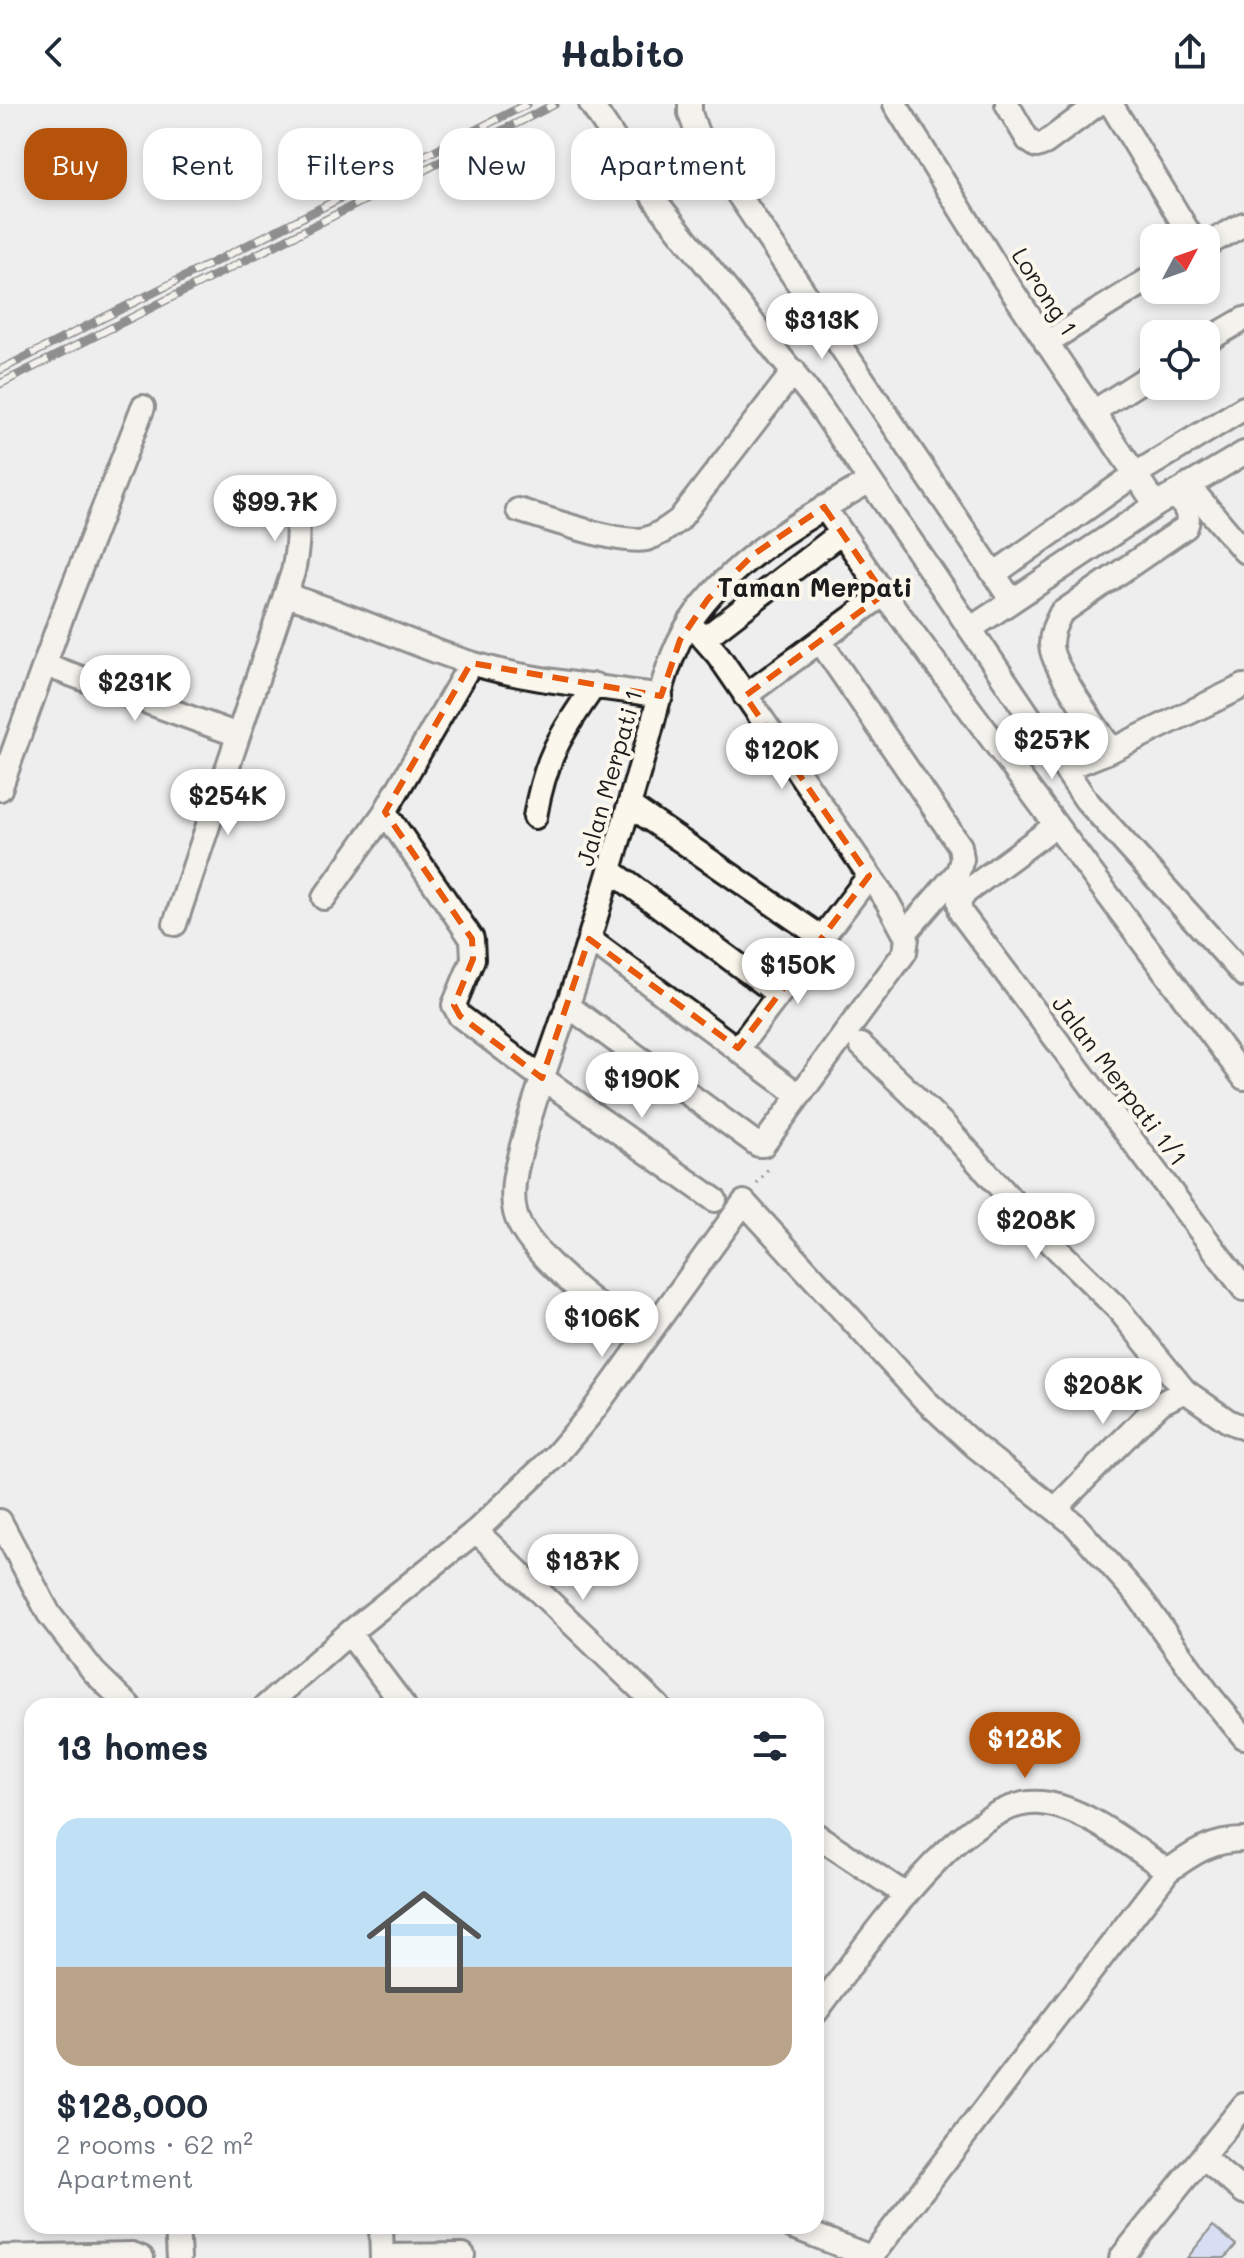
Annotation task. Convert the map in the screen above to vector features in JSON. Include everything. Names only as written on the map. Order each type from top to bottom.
[{"type":"street","points":[[690,104],[697,133],[1012,601]]},
{"type":"street","name":"Lorong 1","points":[[895,104],[1046,343],[1156,505]]},
{"type":"street","points":[[1007,104],[1028,140],[1037,146],[1098,104]]},
{"type":"street","points":[[1111,104],[1184,224]]},
{"type":"street","points":[[593,108],[658,204],[794,371],[1104,823],[1243,973]]},
{"type":"street","points":[[1220,237],[1244,224]]},
{"type":"street","points":[[1046,343],[1140,285]]},
{"type":"street","points":[[1220,333],[1244,319]]},
{"type":"street","points":[[518,510],[619,538],[643,540],[663,533],[679,520],[794,371]]},
{"type":"street","points":[[1093,412],[1140,382]]},
{"type":"street","points":[[0,789],[143,407]]},
{"type":"street","points":[[994,574],[1134,475],[1244,408]]},
{"type":"street","points":[[970,629],[1156,505],[1244,453]]},
{"type":"street","name":"Jalan Merpati 1","points":[[613,1316],[586,1297],[561,1273],[517,1223],[513,1193],[516,1171],[542,1078],[589,939],[671,662],[698,630],[708,599],[754,554],[824,507],[870,481]]},
{"type":"street","points":[[1182,489],[1244,551]]},
{"type":"street","points":[[1112,750],[1060,670],[1050,647],[1054,626],[1061,613],[1186,527],[1189,520],[1182,489]]},
{"type":"street","points":[[175,924],[293,572],[299,534],[298,514],[291,492]]},
{"type":"street","points":[[824,507],[884,594],[1244,1078]]},
{"type":"street","points":[[841,533],[698,630],[869,876],[906,943]]},
{"type":"street","points":[[745,696],[884,594]]},
{"type":"street","points":[[285,595],[315,603],[471,663],[557,681],[661,696]]},
{"type":"street","points":[[567,1005],[758,1145],[763,1145],[958,872],[962,859],[960,846],[820,641]]},
{"type":"street","points":[[324,898],[385,812],[471,663]]},
{"type":"street","points":[[45,665],[238,735]]},
{"type":"street","points":[[535,817],[546,769],[560,735],[595,685]]},
{"type":"street","points":[[1065,769],[1112,750],[1244,686]]},
{"type":"street","points":[[629,805],[821,937]]},
{"type":"street","points":[[385,812],[472,939],[473,959],[454,1005],[460,1016],[715,1200]]},
{"type":"street","name":"Jalan Merpati 1/1","points":[[1056,825],[966,892],[959,902],[961,913],[1244,1289]]},
{"type":"street","points":[[610,870],[778,994]]},
{"type":"street","points":[[738,1048],[869,876]]},
{"type":"street","points":[[589,939],[799,1095]]},
{"type":"street","points":[[861,1045],[946,1127],[1042,1234],[1118,1309],[1185,1391],[1228,1421],[1244,1428]]},
{"type":"street","points":[[275,1698],[349,1633],[476,1531],[556,1455],[590,1415],[744,1202],[925,1400],[975,1446],[1074,1524],[1140,1598],[1210,1696],[1244,1737]]},
{"type":"street","points":[[1056,1508],[1161,1403],[1185,1391]]},
{"type":"street","points":[[0,1521],[13,1541],[31,1584],[56,1624],[94,1672],[121,1698]]},
{"type":"street","points":[[476,1531],[650,1698]]},
{"type":"street","points":[[349,1633],[398,1698]]},
{"type":"street","points":[[824,2002],[906,1895],[954,1843],[978,1825],[1008,1809],[1031,1802],[1055,1806],[1092,1820],[1168,1871]]},
{"type":"street","points":[[824,1840],[906,1895]]},
{"type":"street","points":[[811,2234],[872,2258],[1168,1871],[1210,1843],[1244,1840]]},
{"type":"street","points":[[1121,2258],[1244,2105]]},
{"type":"street","points":[[1202,2157],[1244,2192]]},
{"type":"street","points":[[178,2234],[179,2258]]},
{"type":"street","points":[[381,2234],[382,2257],[463,2255]]},
{"type":"street","points":[[0,2257],[132,2254],[142,2258]]},
{"type":"highlighted area","points":[[824,507],[884,594],[745,696],[869,876],[738,1048],[589,939],[542,1078],[460,1016],[454,1005],[473,959],[472,939],[385,812],[471,663],[661,696],[680,640],[708,599],[754,554]]},
{"type":"building","points":[[1213,2226],[1236,2245],[1225,2258],[1187,2258]]},
{"type":"railway","points":[[0,370],[527,104]]},
{"type":"railway","points":[[0,384],[555,104]]},
{"type":"district","name":"Taman Merpati","points":[[815,588]]}]
